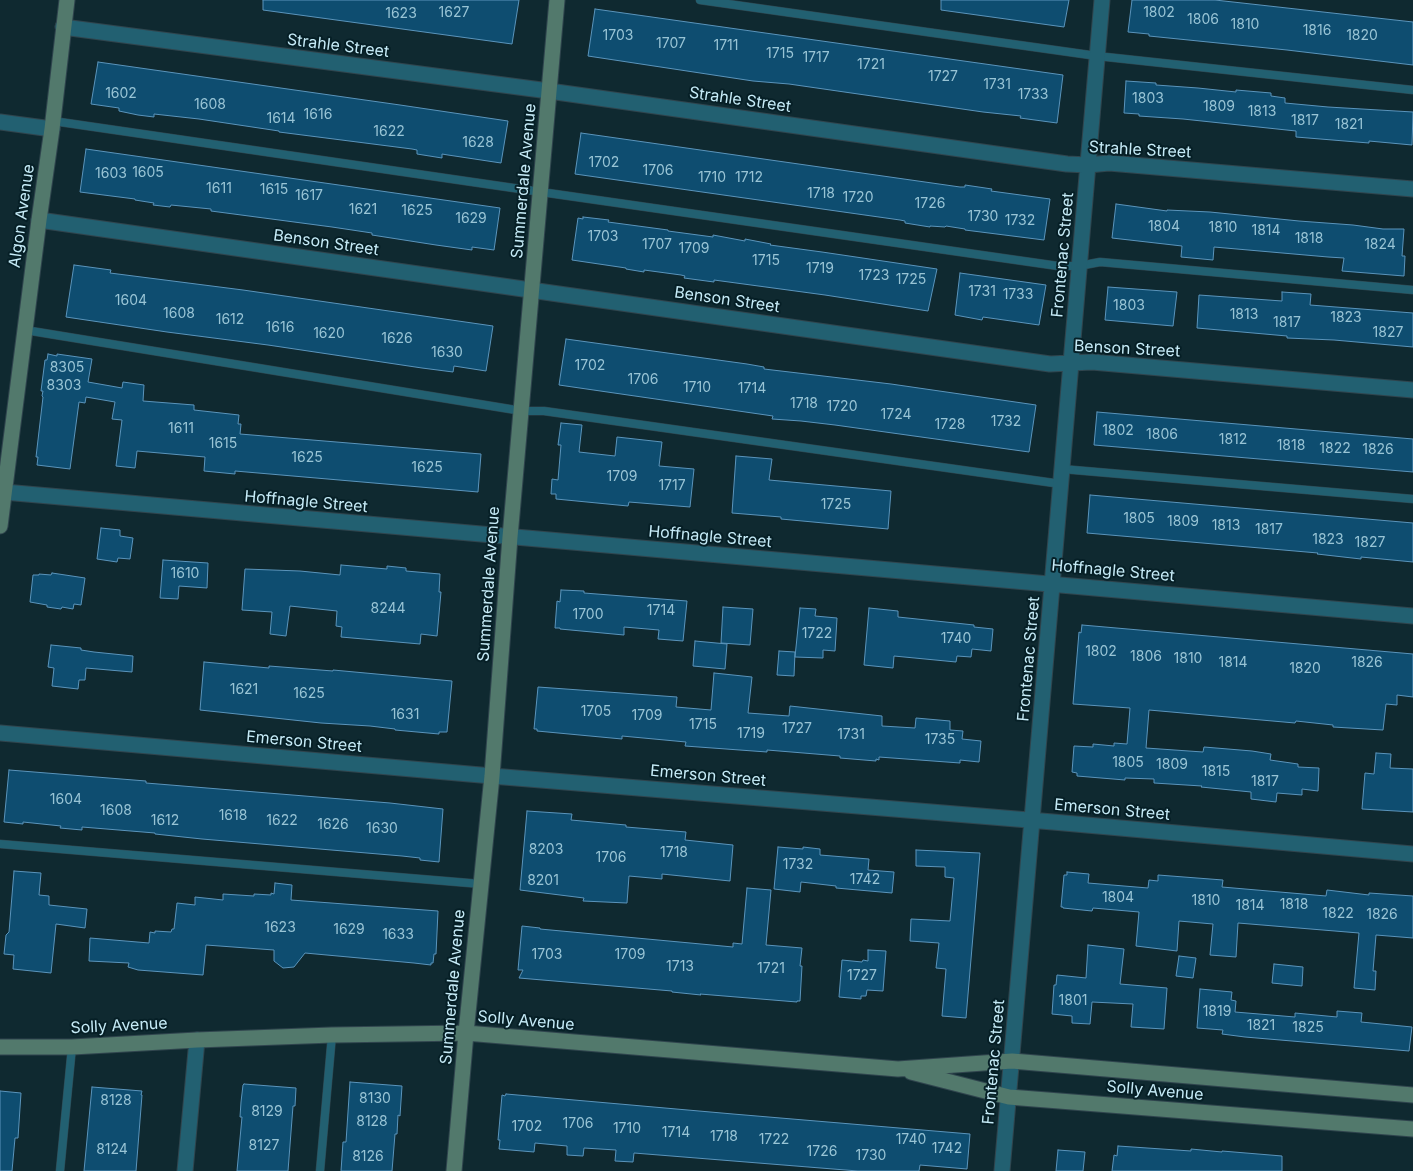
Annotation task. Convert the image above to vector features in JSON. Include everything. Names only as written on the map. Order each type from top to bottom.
[{"type":"street","name":"Algon Avenue","points":[[0,526],[53,125],[67,0]]},
{"type":"street","name":"Summerdale Avenue","points":[[454,1171],[492,776],[531,290],[558,0]]},
{"type":"street","name":"Frontenac Street","points":[[1002,1171],[1102,0]]},
{"type":"street","name":"Strahle Street","points":[[64,27],[549,91],[1067,164],[1109,163],[1413,189]]},
{"type":"street","points":[[0,122],[53,125]]},
{"type":"street","name":"Benson Street","points":[[39,220],[1050,364],[1092,362],[1413,390]]},
{"type":"street","name":"Hoffnagle Street","points":[[4,492],[1413,616]]},
{"type":"street","name":"Emerson Street","points":[[0,733],[1413,854]]},
{"type":"street","name":"Solly Avenue","points":[[0,1047],[72,1047],[332,1034],[466,1033],[898,1069],[1012,1060],[1413,1095]]},
{"type":"street","points":[[185,1171],[196,1040]]},
{"type":"street","name":"Solly Avenue","points":[[898,1069],[1009,1097],[1413,1129]]},
{"type":"lane","points":[[700,0],[1097,56],[1413,90]]},
{"type":"lane","points":[[53,125],[1058,266],[1079,266],[1100,262],[1413,290]]},
{"type":"lane","points":[[25,330],[522,411],[544,411],[1062,476],[1413,498]]},
{"type":"lane","points":[[0,844],[481,884]]},
{"type":"lane","points":[[320,1171],[332,1034]]},
{"type":"lane","points":[[60,1171],[72,1047]]},
{"type":"building","points":[[263,0],[519,0],[512,44],[263,10]]},
{"type":"building","points":[[941,0],[1069,0],[1064,27],[941,10]]},
{"type":"building","points":[[1132,0],[1215,0],[1413,22],[1413,65],[1149,36],[1149,34],[1128,32]]},
{"type":"building","points":[[595,9],[1063,75],[1057,123],[1020,118],[1021,116],[789,84],[753,81],[588,56]]},
{"type":"building","points":[[98,62],[508,121],[501,163],[442,154],[442,158],[417,154],[417,150],[412,149],[279,132],[199,119],[154,114],[154,117],[138,115],[119,111],[119,108],[91,104]]},
{"type":"building","points":[[1126,81],[1236,92],[1236,90],[1271,93],[1271,96],[1285,98],[1285,103],[1413,112],[1412,145],[1296,137],[1296,131],[1124,113]]},
{"type":"building","points":[[581,133],[960,187],[965,187],[965,185],[992,189],[991,191],[1050,199],[1044,240],[946,226],[930,227],[905,223],[905,221],[900,220],[575,174]]},
{"type":"building","points":[[86,149],[500,208],[494,250],[472,247],[472,250],[436,245],[332,227],[211,211],[211,209],[153,205],[154,203],[135,199],[80,192]]},
{"type":"building","points":[[1116,204],[1167,211],[1210,212],[1383,229],[1404,229],[1402,256],[1405,256],[1404,276],[1342,271],[1344,258],[1214,247],[1213,260],[1181,257],[1182,246],[1112,238]]},
{"type":"building","points":[[583,217],[668,231],[713,237],[713,235],[745,241],[745,239],[770,245],[937,269],[928,311],[825,295],[714,280],[714,282],[684,278],[685,276],[681,275],[644,270],[644,272],[572,260],[578,218],[583,219]]},
{"type":"building","points":[[74,265],[111,270],[110,273],[493,326],[486,371],[454,366],[453,372],[66,317]]},
{"type":"building","points":[[960,273],[1046,285],[1039,325],[983,317],[982,320],[955,315]]},
{"type":"building","points":[[1108,287],[1177,292],[1173,326],[1105,320]]},
{"type":"building","points":[[1282,292],[1311,294],[1310,305],[1413,313],[1413,347],[1287,338],[1287,336],[1197,328],[1199,295],[1282,301]]},
{"type":"building","points":[[566,339],[747,364],[764,367],[764,369],[891,384],[1036,405],[1029,452],[835,425],[772,419],[773,416],[559,385]]},
{"type":"building","points":[[48,354],[92,359],[88,382],[122,388],[123,382],[144,385],[143,401],[194,405],[194,410],[239,415],[238,424],[241,424],[240,434],[481,454],[478,492],[235,471],[235,474],[204,471],[205,457],[137,451],[135,468],[116,466],[122,420],[112,419],[115,402],[86,397],[85,403],[79,402],[70,469],[37,465],[38,457],[36,457],[43,397],[43,391],[41,391],[45,360],[47,360]]},
{"type":"building","points":[[1097,412],[1413,439],[1413,472],[1094,445]]},
{"type":"building","points":[[561,423],[582,425],[579,452],[615,456],[617,437],[662,442],[659,466],[694,469],[690,507],[629,502],[628,506],[556,499],[556,494],[551,494],[552,479],[558,480],[561,445],[558,445]]},
{"type":"building","points":[[736,456],[772,459],[769,480],[891,491],[888,529],[732,513]]},
{"type":"building","points":[[1090,495],[1413,523],[1413,562],[1361,557],[1361,559],[1318,553],[1087,533]]},
{"type":"building","points":[[101,528],[120,530],[120,536],[133,538],[130,559],[118,558],[117,562],[97,559]]},
{"type":"building","points":[[163,560],[208,563],[207,588],[179,586],[178,599],[160,598]]},
{"type":"building","points":[[341,565],[387,569],[387,566],[406,568],[406,571],[440,574],[439,592],[441,592],[437,636],[421,634],[420,644],[341,637],[342,627],[336,626],[337,611],[290,606],[286,636],[270,634],[272,612],[242,610],[245,569],[340,575]]},
{"type":"building","points":[[52,573],[85,578],[81,605],[74,604],[73,609],[62,607],[61,609],[30,602],[33,575],[51,575]]},
{"type":"building","points":[[561,590],[687,601],[683,641],[658,639],[659,630],[624,627],[624,635],[555,628],[557,601],[560,602]]},
{"type":"building","points":[[723,607],[753,609],[750,645],[721,643]]},
{"type":"building","points":[[800,608],[816,609],[815,616],[837,618],[835,651],[823,650],[823,658],[795,657]]},
{"type":"building","points":[[869,608],[898,611],[898,617],[974,625],[974,627],[993,629],[991,651],[972,649],[971,657],[957,656],[956,662],[894,656],[893,668],[864,665]]},
{"type":"building","points":[[1082,625],[1413,654],[1413,697],[1397,695],[1397,705],[1386,704],[1383,730],[1333,727],[1333,725],[1296,721],[1295,723],[1149,710],[1146,748],[1203,752],[1204,747],[1252,751],[1271,754],[1270,760],[1298,764],[1298,767],[1319,768],[1318,791],[1302,789],[1302,795],[1277,793],[1276,802],[1251,799],[1251,792],[1154,783],[1154,779],[1125,778],[1125,780],[1077,776],[1077,773],[1072,772],[1074,746],[1093,747],[1093,744],[1114,746],[1114,743],[1127,744],[1130,708],[1073,704],[1079,632],[1081,633]]},
{"type":"building","points":[[695,641],[727,644],[725,669],[693,666]]},
{"type":"building","points":[[51,645],[133,656],[132,672],[86,668],[85,680],[79,680],[78,689],[52,686],[54,668],[48,667]]},
{"type":"building","points":[[779,651],[795,652],[794,676],[777,675]]},
{"type":"building","points":[[204,662],[269,668],[269,666],[333,670],[452,681],[447,732],[439,732],[439,734],[200,710]]},
{"type":"building","points":[[714,673],[752,677],[748,713],[789,716],[790,706],[882,716],[882,726],[915,728],[916,718],[950,721],[950,730],[963,731],[962,739],[981,741],[979,762],[960,760],[960,763],[879,757],[879,760],[876,759],[876,761],[767,750],[767,752],[685,746],[686,742],[622,736],[622,739],[537,731],[537,729],[534,729],[538,687],[677,697],[676,707],[711,710]]},
{"type":"building","points":[[1376,753],[1391,754],[1390,768],[1413,769],[1413,812],[1362,809],[1365,773],[1374,774]]},
{"type":"building","points":[[9,770],[443,809],[439,862],[402,856],[202,839],[155,833],[82,827],[82,830],[23,822],[23,824],[4,822]]},
{"type":"building","points":[[527,811],[572,814],[571,820],[686,832],[685,840],[733,845],[730,881],[662,874],[662,879],[629,876],[627,903],[583,901],[584,898],[520,890]]},
{"type":"building","points":[[778,847],[820,849],[820,855],[869,859],[868,870],[894,872],[892,893],[836,888],[836,886],[801,882],[800,892],[774,889]]},
{"type":"building","points":[[916,850],[980,853],[966,1018],[942,1016],[946,969],[936,968],[939,943],[910,941],[911,919],[950,921],[954,878],[945,877],[945,867],[916,866]]},
{"type":"building","points":[[14,871],[41,873],[39,895],[49,896],[49,905],[87,909],[85,928],[56,924],[51,973],[13,969],[14,955],[4,954],[6,935],[9,932]]},
{"type":"building","points":[[1067,872],[1089,874],[1088,883],[1148,888],[1149,880],[1158,881],[1158,875],[1223,880],[1222,887],[1326,896],[1327,890],[1369,895],[1369,893],[1413,896],[1413,938],[1376,935],[1373,971],[1376,971],[1375,990],[1354,988],[1359,933],[1238,923],[1236,957],[1210,955],[1213,924],[1179,921],[1177,951],[1136,946],[1139,912],[1093,908],[1092,911],[1061,907],[1064,875],[1067,875]]},
{"type":"building","points":[[275,883],[292,885],[291,900],[438,911],[436,954],[434,954],[433,963],[431,965],[305,953],[294,967],[283,968],[274,961],[274,950],[206,945],[203,975],[138,970],[128,967],[129,963],[89,961],[90,938],[149,943],[150,932],[171,932],[174,929],[177,903],[195,905],[195,897],[223,900],[223,894],[271,895],[271,893],[274,894]]},
{"type":"building","points":[[747,888],[771,890],[766,945],[802,948],[800,1001],[701,995],[519,978],[523,970],[518,970],[522,926],[733,947],[733,943],[742,944]]},
{"type":"building","points":[[1088,945],[1124,949],[1120,984],[1167,988],[1164,1029],[1131,1027],[1133,1004],[1092,1002],[1090,1024],[1072,1023],[1072,1016],[1052,1014],[1054,985],[1056,985],[1057,975],[1086,978]]},
{"type":"building","points":[[868,950],[886,951],[883,991],[867,990],[866,996],[861,996],[861,999],[839,997],[842,960],[868,961]]},
{"type":"building","points":[[1179,956],[1196,958],[1193,978],[1176,976]]},
{"type":"building","points":[[1274,964],[1303,967],[1302,986],[1272,983]]},
{"type":"building","points":[[1200,989],[1232,992],[1231,1000],[1236,1001],[1235,1012],[1295,1017],[1295,1013],[1337,1017],[1337,1011],[1362,1013],[1361,1022],[1412,1027],[1409,1051],[1245,1037],[1222,1034],[1223,1030],[1197,1028]]},
{"type":"building","points":[[350,1082],[402,1086],[400,1116],[398,1115],[397,1134],[395,1134],[392,1171],[341,1171],[343,1142],[346,1142]]},
{"type":"building","points":[[244,1084],[296,1088],[288,1171],[237,1171],[242,1117],[240,1117],[241,1102]]},
{"type":"building","points":[[92,1087],[142,1091],[136,1171],[84,1171]]},
{"type":"building","points":[[0,1091],[21,1093],[18,1138],[15,1138],[12,1171],[0,1171]]},
{"type":"building","points":[[506,1094],[970,1134],[967,1169],[920,1165],[919,1171],[858,1171],[634,1153],[633,1162],[615,1161],[616,1150],[584,1148],[583,1156],[567,1155],[567,1146],[535,1143],[534,1152],[499,1149],[502,1095],[505,1096]]},
{"type":"building","points":[[1118,1146],[1282,1156],[1282,1171],[1112,1171],[1114,1155],[1117,1156]]},
{"type":"building","points":[[1058,1150],[1085,1152],[1083,1171],[1056,1171]]}]
